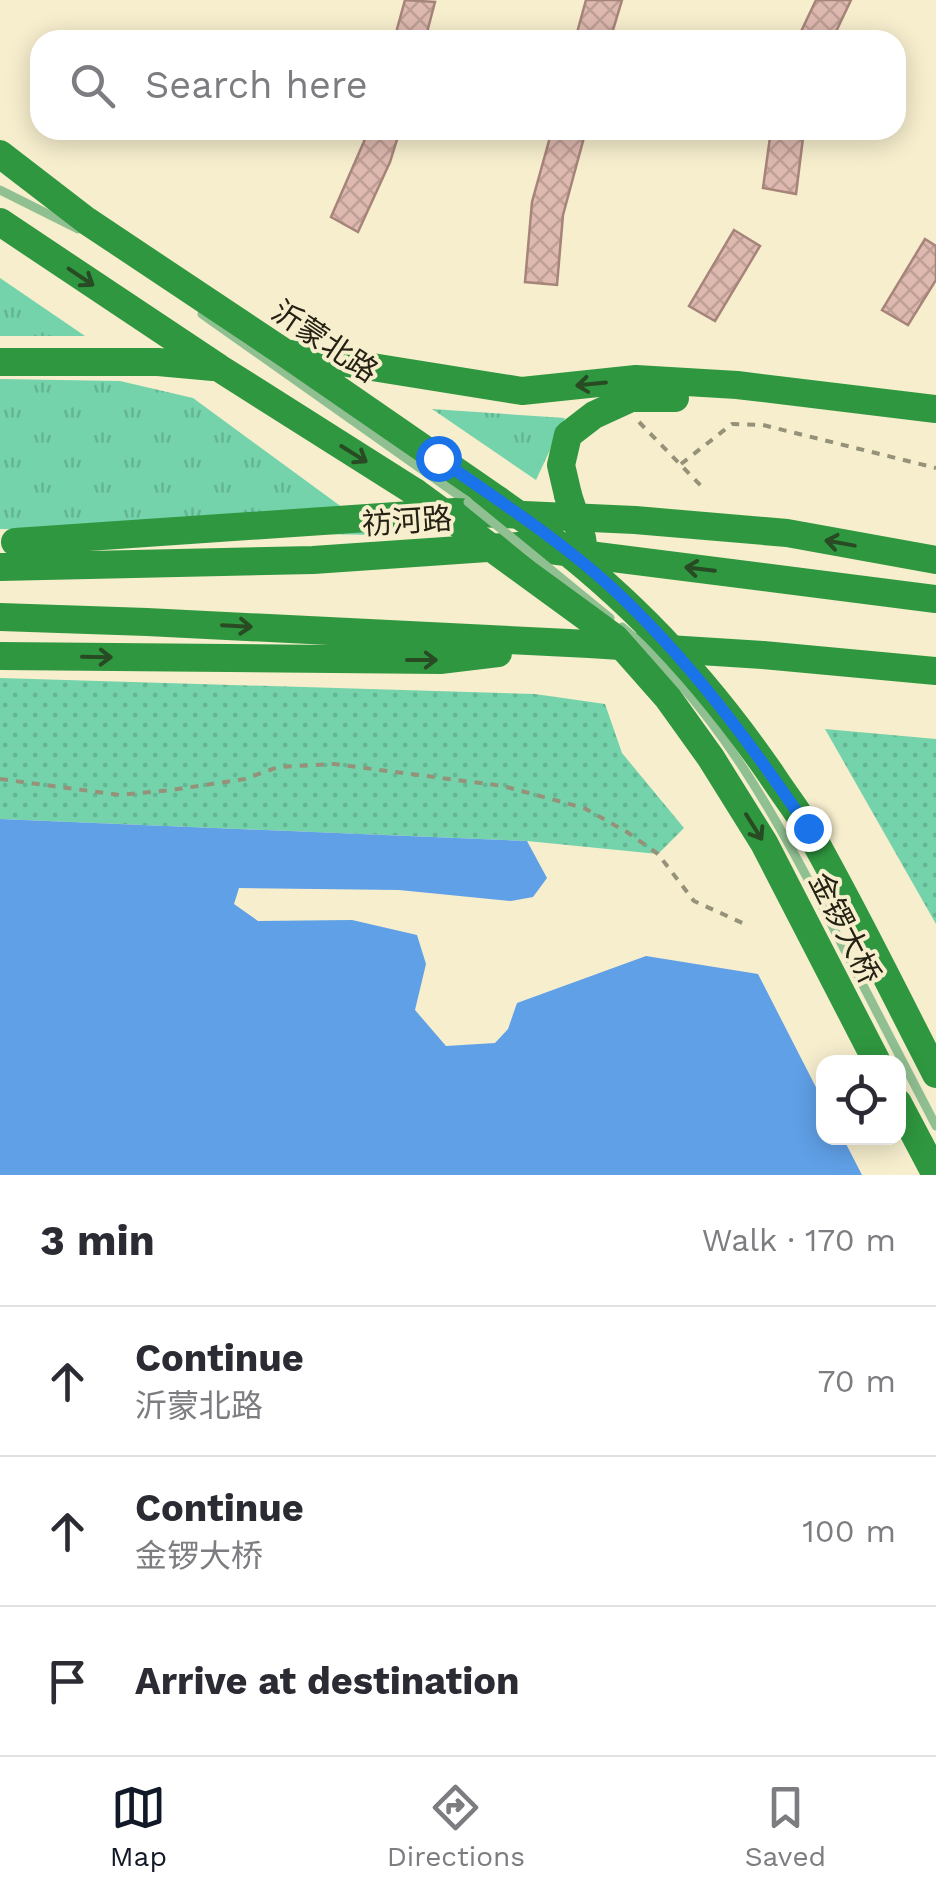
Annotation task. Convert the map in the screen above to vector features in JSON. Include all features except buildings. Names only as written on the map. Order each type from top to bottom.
[{"type":"main road","name":"沂蒙北路","points":[[0,154],[87,221],[498,500],[610,587]]},
{"type":"main road","points":[[0,222],[219,368]]},
{"type":"main road","points":[[285,353],[522,392],[636,378],[737,385],[936,409]]},
{"type":"main road","points":[[0,362],[158,362],[219,368]]},
{"type":"main road","name":"金锣大桥","points":[[219,368],[415,492],[615,638],[668,698],[712,758],[764,843],[874,1055]]},
{"type":"main road","points":[[586,565],[561,465],[568,435],[594,415],[631,398],[715,398],[936,419]]},
{"type":"main road","points":[[7,542],[455,512],[635,520],[786,533],[936,560]]},
{"type":"main road","points":[[7,542],[518,546]]},
{"type":"main road","name":"祊河路","points":[[0,567],[313,560],[518,546],[936,600]]},
{"type":"main road","points":[[795,582],[936,582]]},
{"type":"main road","name":"金锣大桥","points":[[610,587],[691,670],[747,740],[808,828],[936,1074]]},
{"type":"main road","points":[[0,617],[589,644],[936,671]]},
{"type":"main road","points":[[0,656],[440,660],[589,644]]},
{"type":"main road","points":[[763,655],[936,688]]},
{"type":"main road","points":[[906,1118],[936,1175]]},
{"type":"lane","points":[[0,190],[80,230]]},
{"type":"lane","points":[[187,304],[468,502],[654,654],[689,694],[750,778],[796,854],[936,1126]]},
{"type":"path","points":[[632,415],[704,489]]},
{"type":"path","points":[[680,464],[732,424],[763,426],[936,468]]},
{"type":"path","points":[[0,779],[120,795],[245,779],[278,766],[334,764],[504,786],[584,808],[658,854],[694,900],[749,926]]},
{"type":"green space","points":[[0,278],[85,336],[0,336]]},
{"type":"green space","points":[[0,379],[120,381],[193,398],[380,535],[0,529]]},
{"type":"green space","points":[[432,409],[565,418],[536,480]]},
{"type":"green space","points":[[0,678],[535,694],[605,704],[622,753],[684,828],[658,854],[527,841],[0,819]]},
{"type":"green space","points":[[825,729],[936,739],[936,924]]},
{"type":"water","points":[[0,819],[527,841],[547,878],[533,897],[511,901],[399,890],[239,888],[234,904],[258,921],[352,920],[417,935],[426,964],[415,1010],[446,1046],[495,1043],[508,1029],[517,1003],[646,956],[758,974],[816,1087],[816,1145],[847,1145],[862,1175],[0,1175]]},
{"type":"route","points":[[438,458],[586,565],[652,628],[747,740],[808,828]]}]
